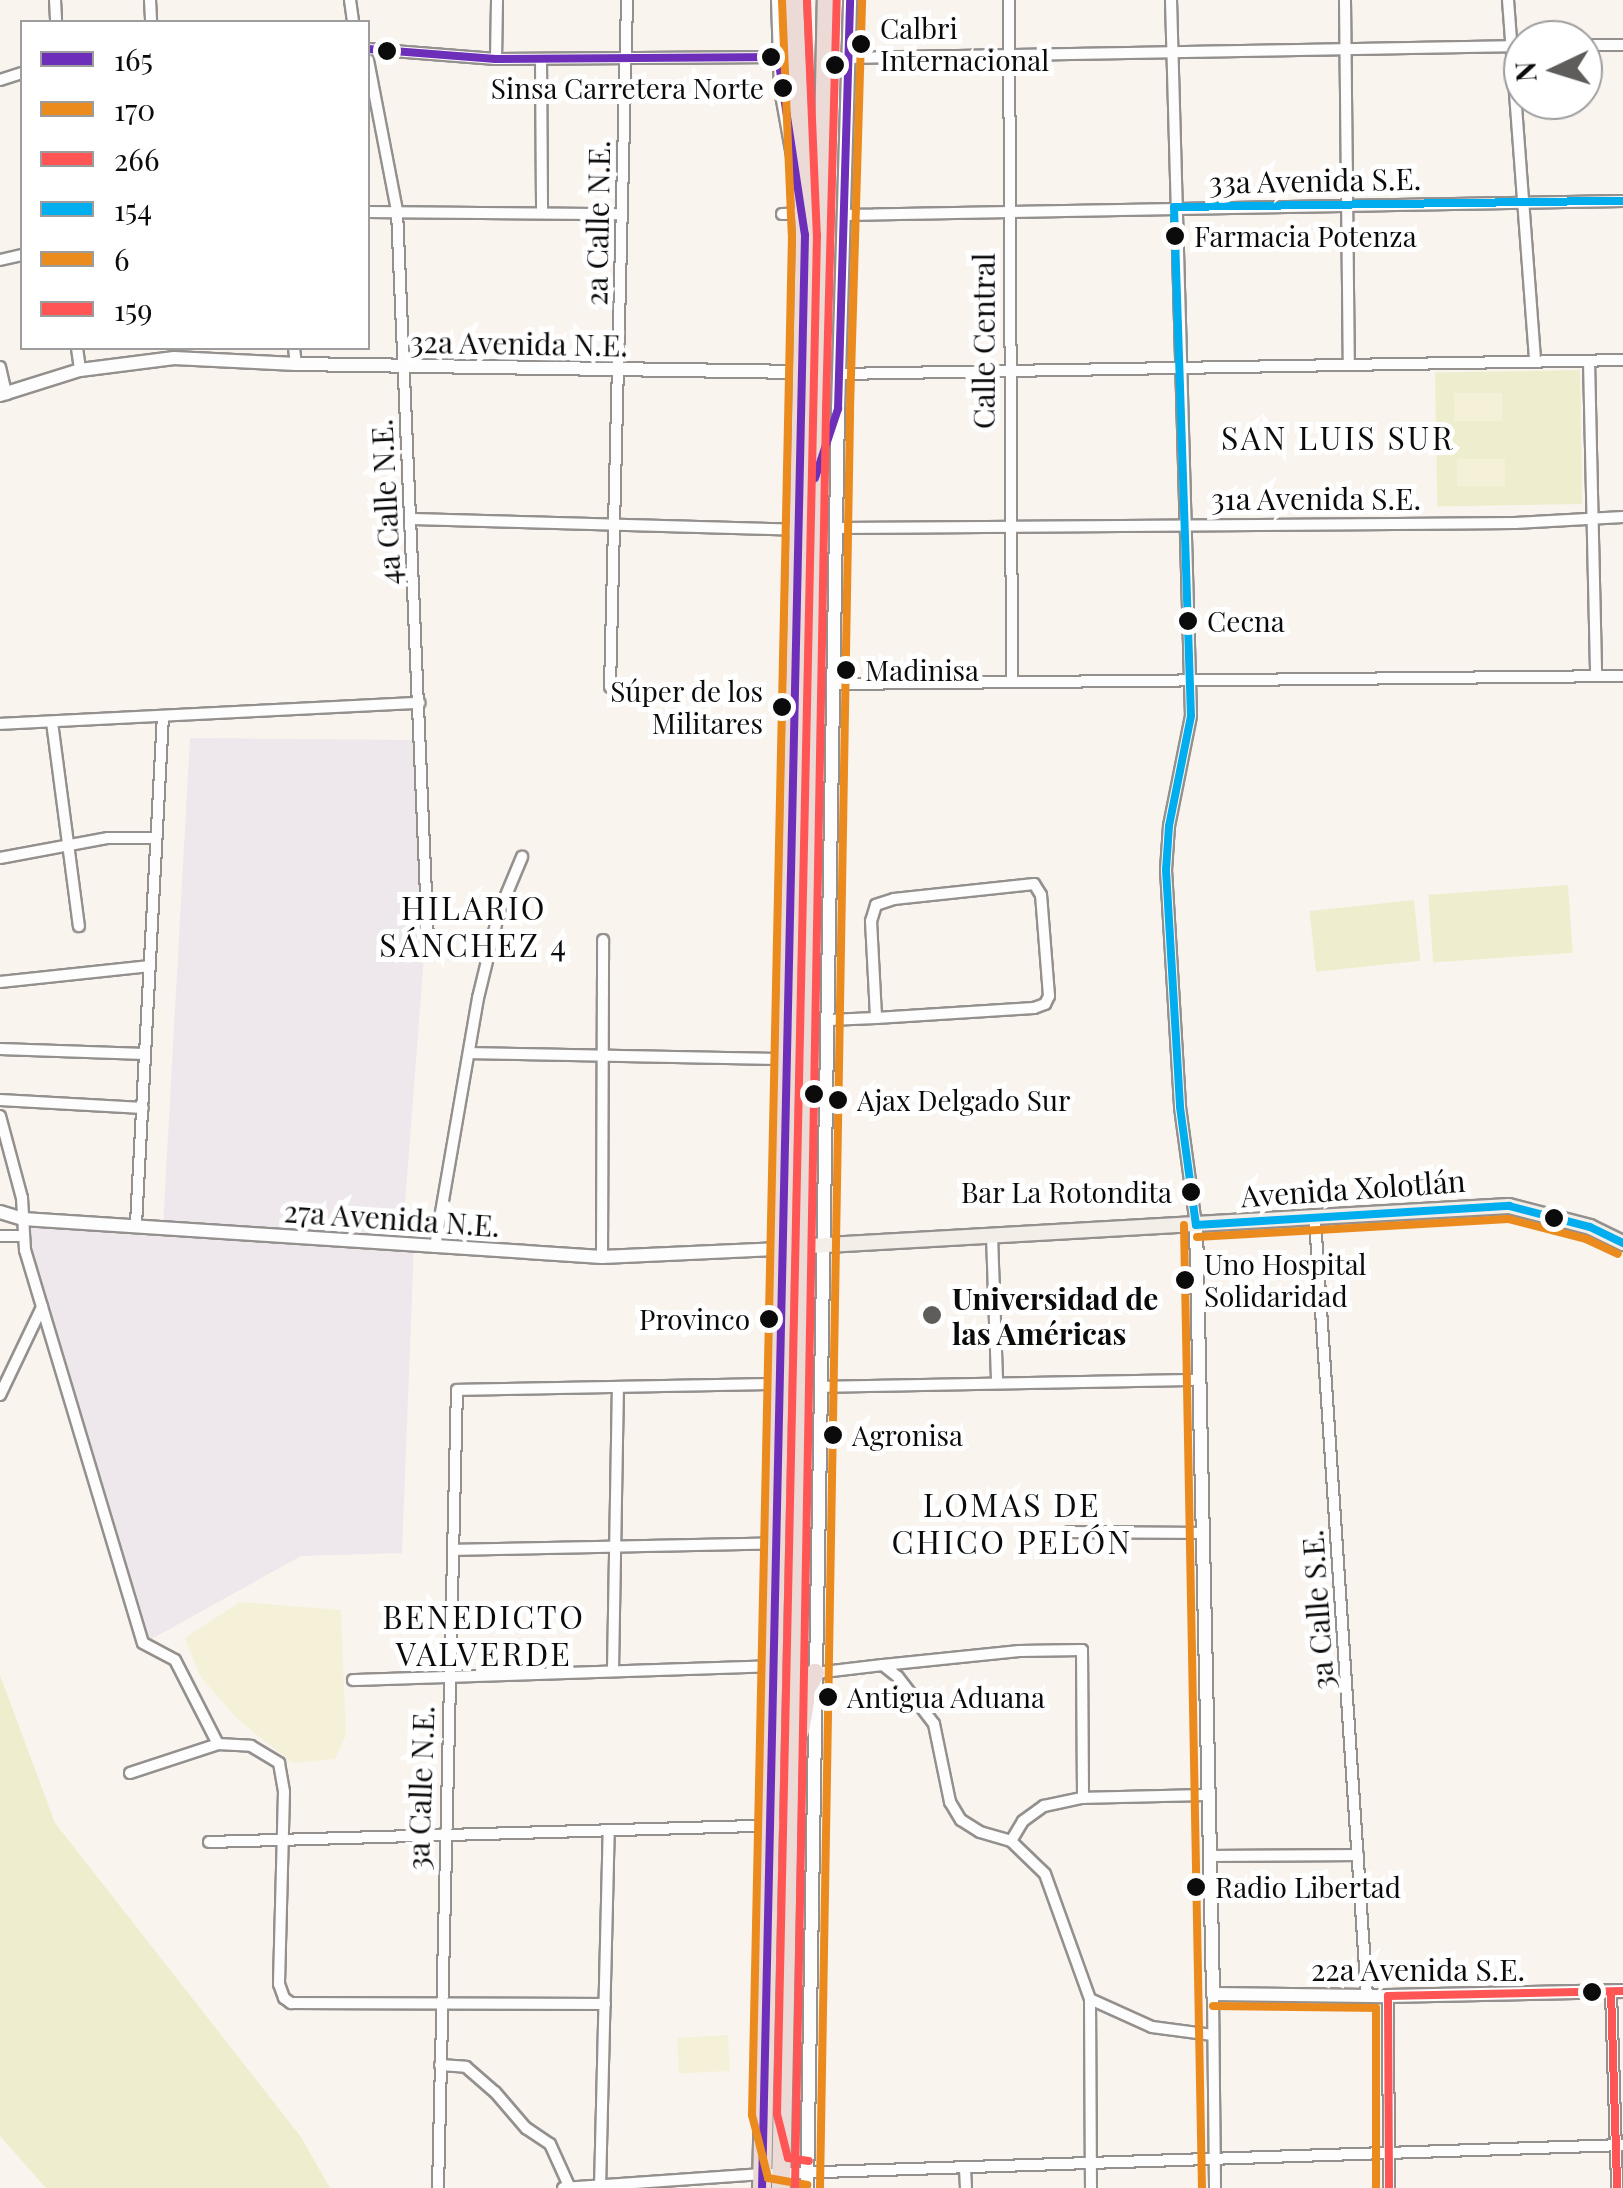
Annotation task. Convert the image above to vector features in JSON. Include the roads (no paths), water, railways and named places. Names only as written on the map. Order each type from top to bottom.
[{"type":"highway","points":[[772,2182],[773,2141],[764,2115],[781,1825],[773,1666],[778,1384],[791,1248],[786,1059],[804,214],[794,0]]},
{"type":"highway","points":[[772,2182],[791,1248],[827,0]]},
{"type":"highway","points":[[781,1825],[798,1796],[800,1722],[816,1672]]},
{"type":"main road","name":"Avenida Xolotlán","points":[[791,1248],[1510,1206],[1590,1227],[1623,1243]]},
{"type":"street","points":[[496,60],[497,0]]},
{"type":"street","name":"2a Calle N.E.","points":[[610,687],[627,0]]},
{"type":"street","points":[[778,0],[778,57],[804,214],[782,214]]},
{"type":"street","points":[[807,2181],[838,409],[850,0]]},
{"type":"street","name":"Calle Central","points":[[1009,0],[1008,528],[1012,682]]},
{"type":"street","points":[[1171,0],[1191,716],[1172,812],[1166,870],[1180,1107],[1196,1225],[1215,2188]]},
{"type":"street","points":[[1345,0],[1350,365]]},
{"type":"street","points":[[850,58],[1503,46]]},
{"type":"street","points":[[370,50],[496,60],[778,57]]},
{"type":"street","points":[[542,60],[542,213]]},
{"type":"street","name":"4a Calle N.E.","points":[[370,70],[397,211],[428,943]]},
{"type":"street","points":[[1520,120],[1535,362]]},
{"type":"street","name":"33a Avenida S.E.","points":[[844,215],[1623,201]]},
{"type":"street","points":[[370,212],[622,214]]},
{"type":"street","points":[[77,350],[80,370]]},
{"type":"street","points":[[294,350],[296,364]]},
{"type":"street","name":"32a Avenida N.E.","points":[[3,394],[80,370],[175,352],[296,364],[802,372]]},
{"type":"street","points":[[839,374],[1623,360]]},
{"type":"street","points":[[1589,361],[1596,676]]},
{"type":"street","points":[[0,366],[3,394]]},
{"type":"street","points":[[815,470],[838,409]]},
{"type":"street","name":"31a Avenida S.E.","points":[[836,528],[1623,517]]},
{"type":"street","points":[[413,520],[798,530]]},
{"type":"street","points":[[834,684],[1623,676]]},
{"type":"street","points":[[0,724],[419,703]]},
{"type":"street","points":[[136,1224],[163,716]]},
{"type":"street","points":[[52,722],[79,926]]},
{"type":"street","points":[[0,858],[108,838],[156,838]]},
{"type":"street","points":[[435,1246],[478,998],[499,912],[522,857]]},
{"type":"street","points":[[829,1020],[876,1018],[1045,1004],[1049,996],[1043,912],[1034,884],[894,899],[876,905],[871,921],[876,1018]]},
{"type":"street","points":[[602,1257],[603,940]]},
{"type":"street","points":[[0,982],[150,966]]},
{"type":"street","points":[[0,1048],[145,1054]]},
{"type":"street","points":[[471,1053],[786,1059]]},
{"type":"street","points":[[0,1100],[143,1108]]},
{"type":"street","points":[[0,1116],[24,1220],[22,1236],[143,1644],[175,1660],[218,1744]]},
{"type":"street","name":"27a Avenida N.E.","points":[[0,1212],[24,1220],[136,1224],[602,1257],[791,1248]]},
{"type":"street","name":"3a Calle S.E.","points":[[1315,1220],[1367,1996]]},
{"type":"street","points":[[0,1236],[22,1236]]},
{"type":"street","points":[[992,1236],[996,1382]]},
{"type":"street","points":[[0,1395],[42,1306]]},
{"type":"street","points":[[820,1387],[1198,1380]]},
{"type":"street","points":[[613,1670],[618,1387],[778,1384]]},
{"type":"street","name":"3a Calle N.E.","points":[[438,2188],[443,1836],[457,1390],[618,1387]]},
{"type":"street","points":[[1069,1532],[1202,1533]]},
{"type":"street","points":[[453,1550],[776,1543]]},
{"type":"street","points":[[816,1672],[1019,1651],[1082,1650],[1083,1798]]},
{"type":"street","points":[[883,1665],[918,1698],[934,1724],[950,1802],[962,1820],[980,1832],[1011,1841],[1046,1874],[1090,1999],[1091,2188]]},
{"type":"street","points":[[353,1680],[773,1666]]},
{"type":"street","points":[[130,1772],[218,1744],[250,1746],[278,1762],[284,1843],[279,1984],[284,1998],[291,2002],[605,2004]]},
{"type":"street","points":[[1011,1841],[1023,1821],[1044,1806],[1083,1798],[1210,1795]]},
{"type":"street","points":[[209,1842],[284,1843],[781,1825]]},
{"type":"street","points":[[600,2187],[609,1830]]},
{"type":"street","points":[[1211,1856],[1358,1855]]},
{"type":"street","points":[[1617,1992],[1617,2188]]},
{"type":"street","name":"22a Avenida S.E.","points":[[1213,1994],[1617,1992]]},
{"type":"street","points":[[1388,1996],[1388,2188]]},
{"type":"street","points":[[1090,1999],[1152,2027],[1212,2035]]},
{"type":"street","points":[[440,2065],[466,2067],[495,2092],[526,2128],[550,2144],[566,2188],[1620,2145]]},
{"type":"street","points":[[965,2169],[966,2188]]},
{"type":"place","name":"Calbri Internacional","points":[[861,44]]},
{"type":"place","name":"Sinsa Carretera Norte","points":[[783,88]]},
{"type":"place","name":"Farmacia Potenza","points":[[1175,236]]},
{"type":"place","name":"Cecna","points":[[1188,621]]},
{"type":"place","name":"Madinisa","points":[[846,670]]},
{"type":"place","name":"Súper de los Militares","points":[[782,707]]},
{"type":"place","name":"Ajax Delgado Sur","points":[[838,1100]]},
{"type":"place","name":"Bar La Rotondita","points":[[1191,1192]]},
{"type":"place","name":"Uno Hospital Solidaridad","points":[[1185,1280]]},
{"type":"place","name":"Universidad de las Américas","points":[[932,1315]]},
{"type":"place","name":"Provinco","points":[[769,1319]]},
{"type":"place","name":"Agronisa","points":[[833,1435]]},
{"type":"place","name":"Antigua Aduana","points":[[828,1697]]},
{"type":"place","name":"Radio Libertad","points":[[1196,1887]]},
{"type":"district","name":"SAN LUIS SUR","points":[[1338,437]]},
{"type":"district","name":"HILARIO SÁNCHEZ 4","points":[[474,926]]},
{"type":"district","name":"LOMAS DE CHICO PELÓN","points":[[1012,1524]]},
{"type":"district","name":"BENEDICTO VALVERDE","points":[[484,1636]]}]
